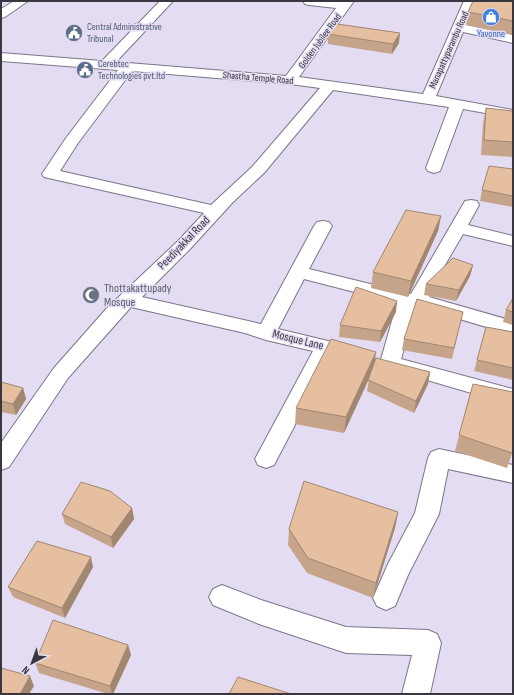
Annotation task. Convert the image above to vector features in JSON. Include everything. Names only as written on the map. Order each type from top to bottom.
[{"type":"street","points":[[1,14],[22,1]]},
{"type":"street","points":[[106,65],[167,1]]},
{"type":"street","points":[[309,1],[346,4]]},
{"type":"street","name":"Manapattyparambu Road","points":[[428,99],[470,1]]},
{"type":"street","name":"Golden Jubilee Road","points":[[290,80],[346,4]]},
{"type":"street","points":[[459,27],[513,38]]},
{"type":"street","name":"Shastha Temple Road","points":[[1,57],[290,80],[428,99],[513,114]]},
{"type":"street","points":[[128,67],[70,141],[50,174],[215,211]]},
{"type":"street","name":"Peediyakkal Road","points":[[1,461],[61,373],[128,300],[184,245],[227,198],[258,170],[329,86]]},
{"type":"street","points":[[434,168],[457,105]]},
{"type":"street","points":[[471,205],[422,289],[418,300],[513,328]]},
{"type":"street","points":[[266,333],[323,226]]},
{"type":"street","points":[[458,228],[513,241]]},
{"type":"street","points":[[299,272],[408,299],[378,360]]},
{"type":"street","name":"Mosque Lane","points":[[128,300],[249,327],[266,333],[378,360],[513,397]]},
{"type":"street","points":[[266,459],[325,347]]},
{"type":"street","points":[[386,598],[397,572],[427,514],[439,458],[513,474]]},
{"type":"street","points":[[222,597],[259,612],[346,640],[428,644],[416,694]]},
{"type":"building","points":[[473,1],[513,1],[513,21],[468,12]]},
{"type":"building","points":[[337,24],[400,33],[393,44],[328,34]]},
{"type":"building","points":[[486,108],[513,111],[513,142],[484,140]]},
{"type":"building","points":[[489,166],[513,169],[513,196],[482,190]]},
{"type":"building","points":[[406,210],[441,216],[411,281],[373,272]]},
{"type":"building","points":[[453,258],[473,265],[459,290],[426,284]]},
{"type":"building","points":[[356,287],[397,301],[381,331],[340,325]]},
{"type":"building","points":[[513,298],[513,312],[506,310]]},
{"type":"building","points":[[417,299],[463,312],[454,348],[404,339]]},
{"type":"building","points":[[486,327],[513,332],[513,368],[477,360]]},
{"type":"building","points":[[331,339],[376,352],[346,417],[296,408]]},
{"type":"building","points":[[376,358],[430,372],[416,401],[368,380]]},
{"type":"building","points":[[1,382],[23,388],[13,404],[1,401]]},
{"type":"building","points":[[473,384],[513,392],[512,453],[459,435]]},
{"type":"building","points":[[304,481],[398,512],[376,583],[308,558],[289,529]]},
{"type":"building","points":[[81,482],[110,491],[132,508],[111,537],[62,514]]},
{"type":"building","points":[[37,541],[91,557],[62,608],[8,587]]},
{"type":"building","points":[[53,620],[128,645],[110,686],[35,663]]},
{"type":"building","points":[[1,668],[30,676],[20,694],[1,694]]},
{"type":"building","points":[[238,677],[291,694],[229,694]]},
{"type":"place","name":"Yavonne","points":[[491,17]]},
{"type":"place","name":"Central Administrative Tribunal","points":[[74,33]]},
{"type":"place","name":"Cerebtec Technologies pvt.ltd","points":[[85,70]]},
{"type":"place","name":"Thottakattupady Mosque","points":[[91,295]]}]
